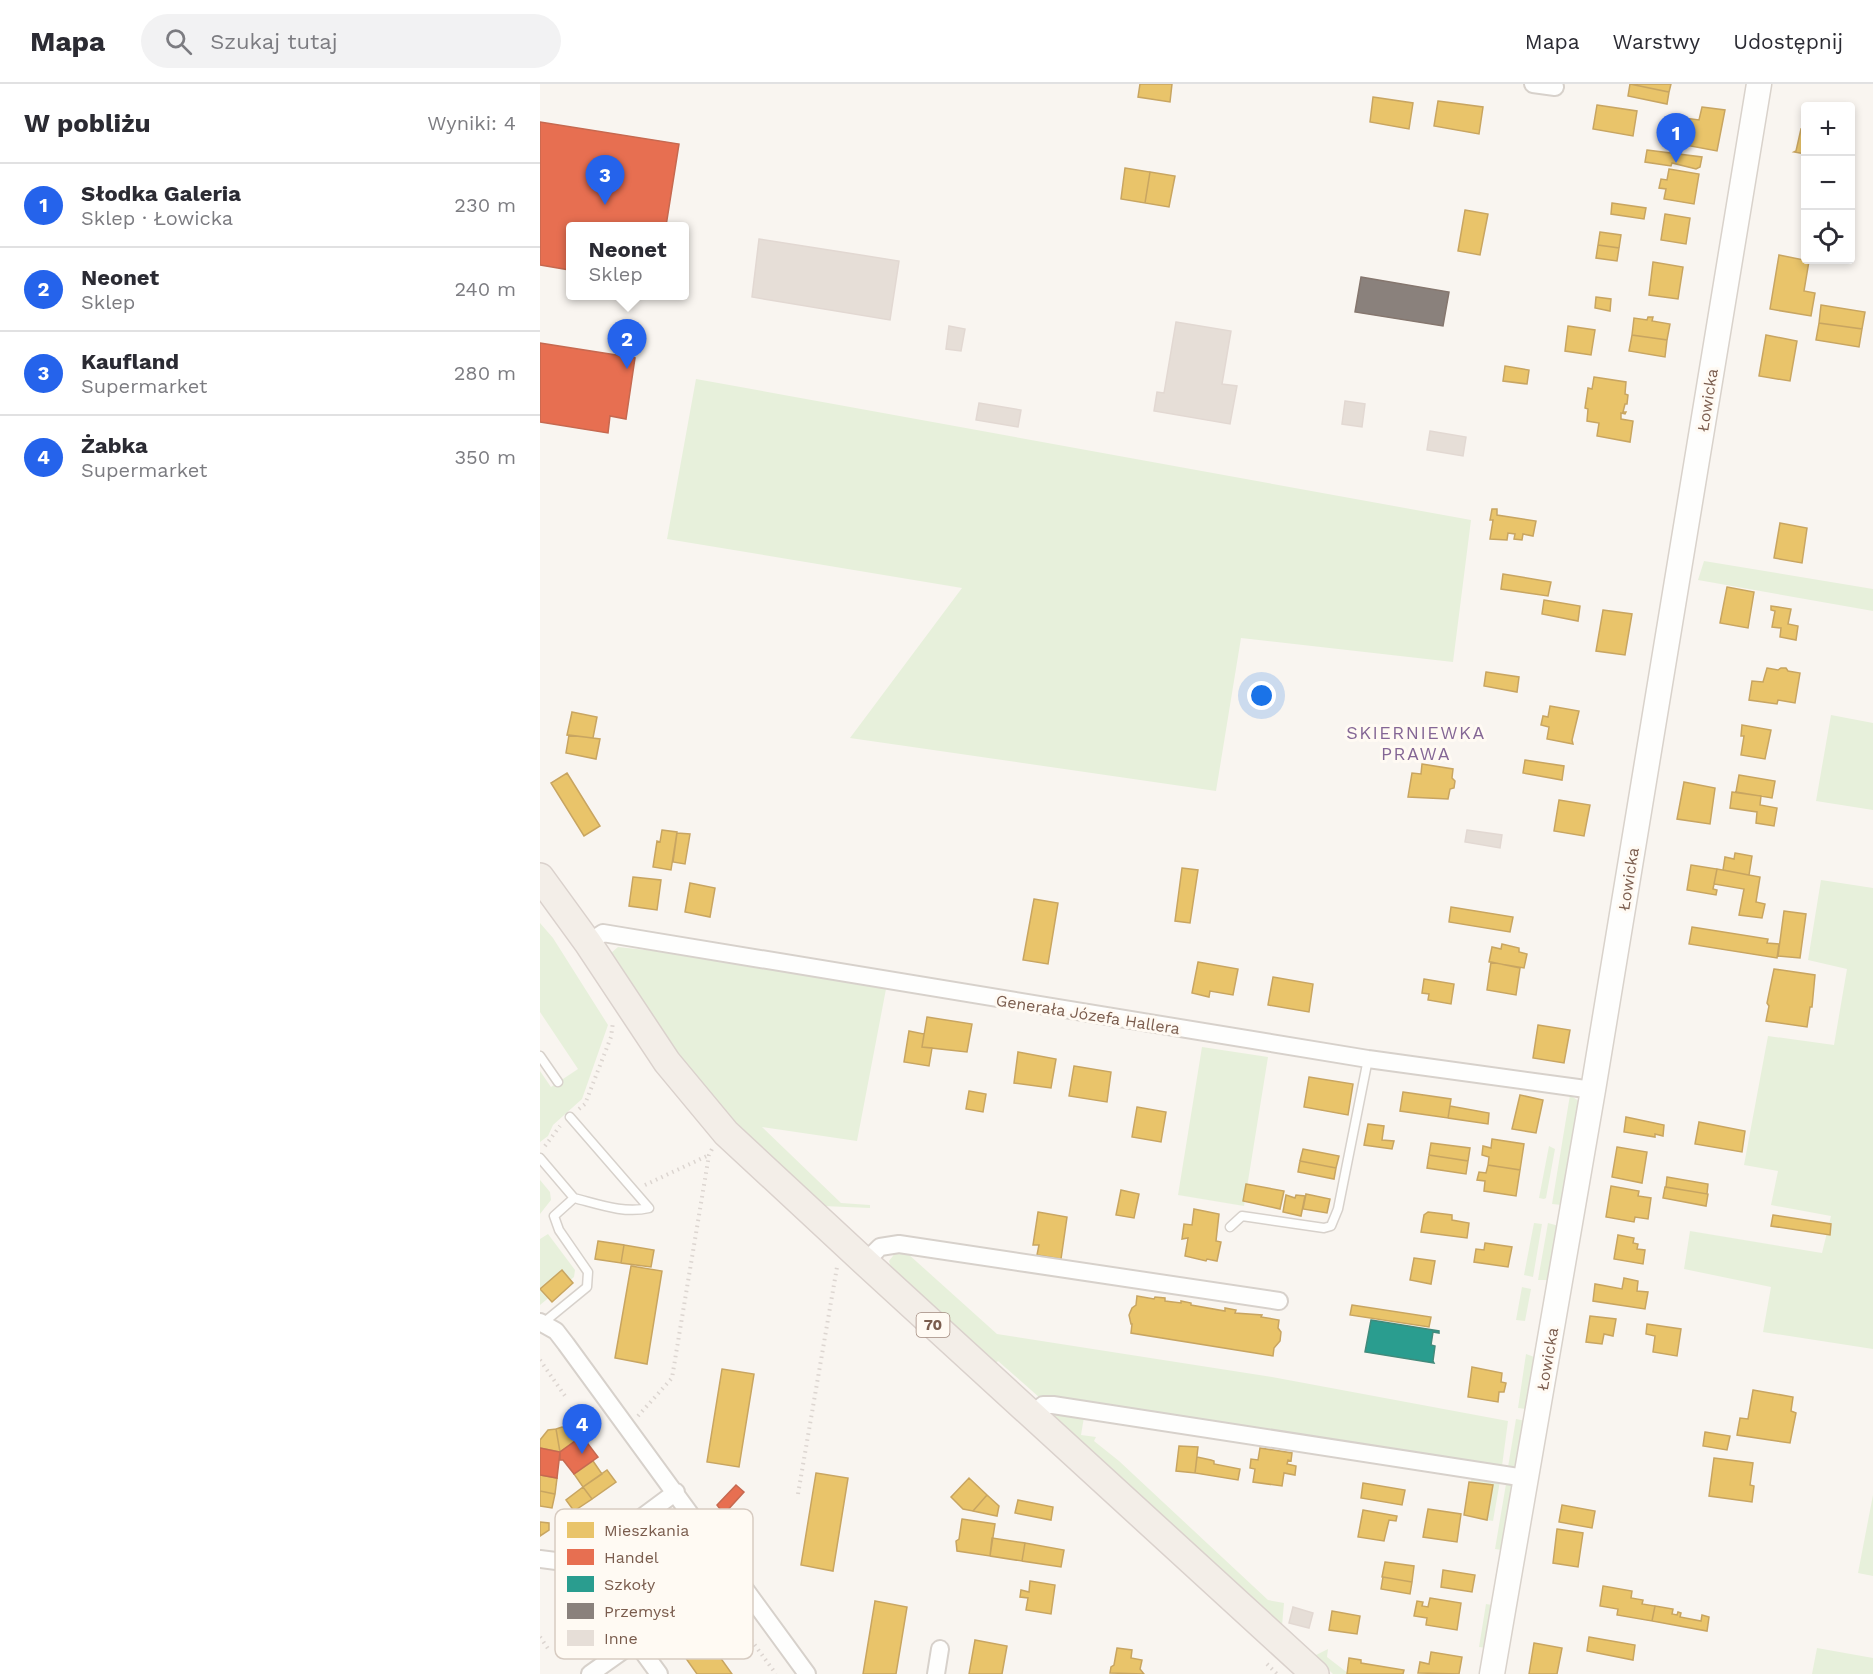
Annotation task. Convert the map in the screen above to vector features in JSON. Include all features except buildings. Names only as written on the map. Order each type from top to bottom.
[{"type":"main road","name":"70","points":[[544,889],[588,943],[667,1062],[726,1133],[857,1256],[1315,1674]]},
{"type":"street","points":[[1533,84],[1555,87]]},
{"type":"street","name":"Łowicka","points":[[1492,1674],[1593,1090],[1759,84]]},
{"type":"street","name":"Generała Józefa Hallera","points":[[588,943],[603,933],[1368,1059],[1593,1090]]},
{"type":"street","points":[[857,1256],[880,1247],[899,1244],[1279,1301]]},
{"type":"street","points":[[541,1322],[556,1331],[688,1509]]},
{"type":"street","points":[[1032,1416],[1043,1405],[1053,1405],[1526,1478]]},
{"type":"street","points":[[653,1509],[676,1492]]},
{"type":"street","points":[[540,1559],[555,1561]]},
{"type":"street","points":[[753,1599],[807,1674]]},
{"type":"street","points":[[936,1674],[940,1649]]},
{"type":"street","points":[[590,1674],[611,1659]]},
{"type":"street","points":[[648,1659],[659,1674]]},
{"type":"lane","points":[[540,1056],[558,1082]]},
{"type":"lane","points":[[1230,1227],[1242,1216],[1324,1228],[1331,1226],[1338,1209],[1368,1059]]},
{"type":"lane","points":[[540,1158],[574,1198],[637,1211],[649,1208],[570,1117]]},
{"type":"lane","points":[[541,1322],[587,1287],[588,1272],[559,1230],[554,1216],[574,1198]]},
{"type":"path","points":[[540,1151],[570,1117],[585,1104],[611,1038],[613,1018]]},
{"type":"path","points":[[628,1428],[672,1378],[709,1155],[715,1143]]},
{"type":"path","points":[[634,1190],[709,1155]]},
{"type":"path","points":[[798,1494],[837,1264],[857,1256]]},
{"type":"path","points":[[540,1360],[565,1396]]},
{"type":"path","points":[[540,1637],[549,1650]]},
{"type":"path","points":[[753,1643],[776,1674]]},
{"type":"green space","points":[[696,379],[1471,520],[1453,662],[1241,638],[1216,791],[850,738],[962,588],[667,539]]},
{"type":"green space","points":[[1704,561],[1873,589],[1873,611],[1698,580]]},
{"type":"green space","points":[[1831,715],[1873,723],[1873,810],[1816,801]]},
{"type":"green space","points":[[1821,880],[1873,888],[1873,1349],[1763,1332],[1771,1287],[1684,1269],[1690,1231],[1822,1253],[1831,1216],[1771,1205],[1778,1171],[1744,1165],[1768,1036],[1834,1045],[1847,969],[1808,960]]},
{"type":"green space","points":[[540,923],[553,938],[608,1025],[582,1099],[553,1125],[548,1136],[540,1142],[540,1071],[551,1087],[578,1069],[540,1012]]},
{"type":"green space","points":[[618,947],[886,989],[857,1141],[762,1127],[841,1203],[870,1205],[870,1208],[823,1206],[733,1120],[691,1071],[650,1013],[611,953]]},
{"type":"green space","points":[[1202,1047],[1268,1057],[1244,1206],[1178,1195]]},
{"type":"green space","points":[[1570,1095],[1580,1102],[1562,1205],[1552,1204]]},
{"type":"green space","points":[[1549,1146],[1555,1149],[1544,1199],[1539,1198]]},
{"type":"green space","points":[[540,1180],[550,1192],[551,1200],[540,1214]]},
{"type":"green space","points":[[1534,1223],[1542,1224],[1533,1277],[1524,1275]]},
{"type":"green space","points":[[1548,1223],[1559,1226],[1550,1280],[1538,1280]]},
{"type":"green space","points":[[548,1234],[575,1270],[574,1277],[540,1305],[540,1239]]},
{"type":"green space","points":[[896,1252],[907,1253],[997,1334],[1272,1377],[1508,1421],[1502,1466],[1040,1398],[998,1361],[995,1364],[891,1268],[889,1261]]},
{"type":"green space","points":[[1522,1287],[1531,1289],[1525,1321],[1516,1320]]},
{"type":"green space","points":[[1526,1354],[1537,1358],[1526,1409],[1518,1408]]},
{"type":"green space","points":[[1049,1411],[1084,1417],[1081,1435],[1096,1437],[1094,1441],[1119,1461],[1268,1600],[1284,1603],[1282,1626],[1049,1414]]},
{"type":"green space","points":[[1516,1419],[1526,1421],[1519,1466],[1514,1468],[1508,1467]]},
{"type":"green space","points":[[1472,1475],[1500,1481],[1493,1521],[1487,1520],[1471,1482]]},
{"type":"green space","points":[[1506,1484],[1511,1485],[1514,1489],[1502,1550],[1495,1549]]},
{"type":"green space","points":[[1873,1495],[1873,1576],[1858,1573]]},
{"type":"green space","points":[[1486,1604],[1492,1605],[1487,1648],[1479,1647]]},
{"type":"green space","points":[[1817,1648],[1873,1658],[1873,1674],[1812,1674]]},
{"type":"green space","points":[[1328,1649],[1327,1657],[1349,1674],[1333,1674],[1314,1656]]},
{"type":"place","name":"Słodka Galeria","points":[[1676,163]]},
{"type":"place","name":"Kaufland","points":[[605,205]]},
{"type":"place","name":"Neonet","points":[[627,369]]},
{"type":"place","name":"Żabka","points":[[582,1454]]},
{"type":"district","name":"SKIERNIEWKA PRAWA","points":[[1416,743]]}]
